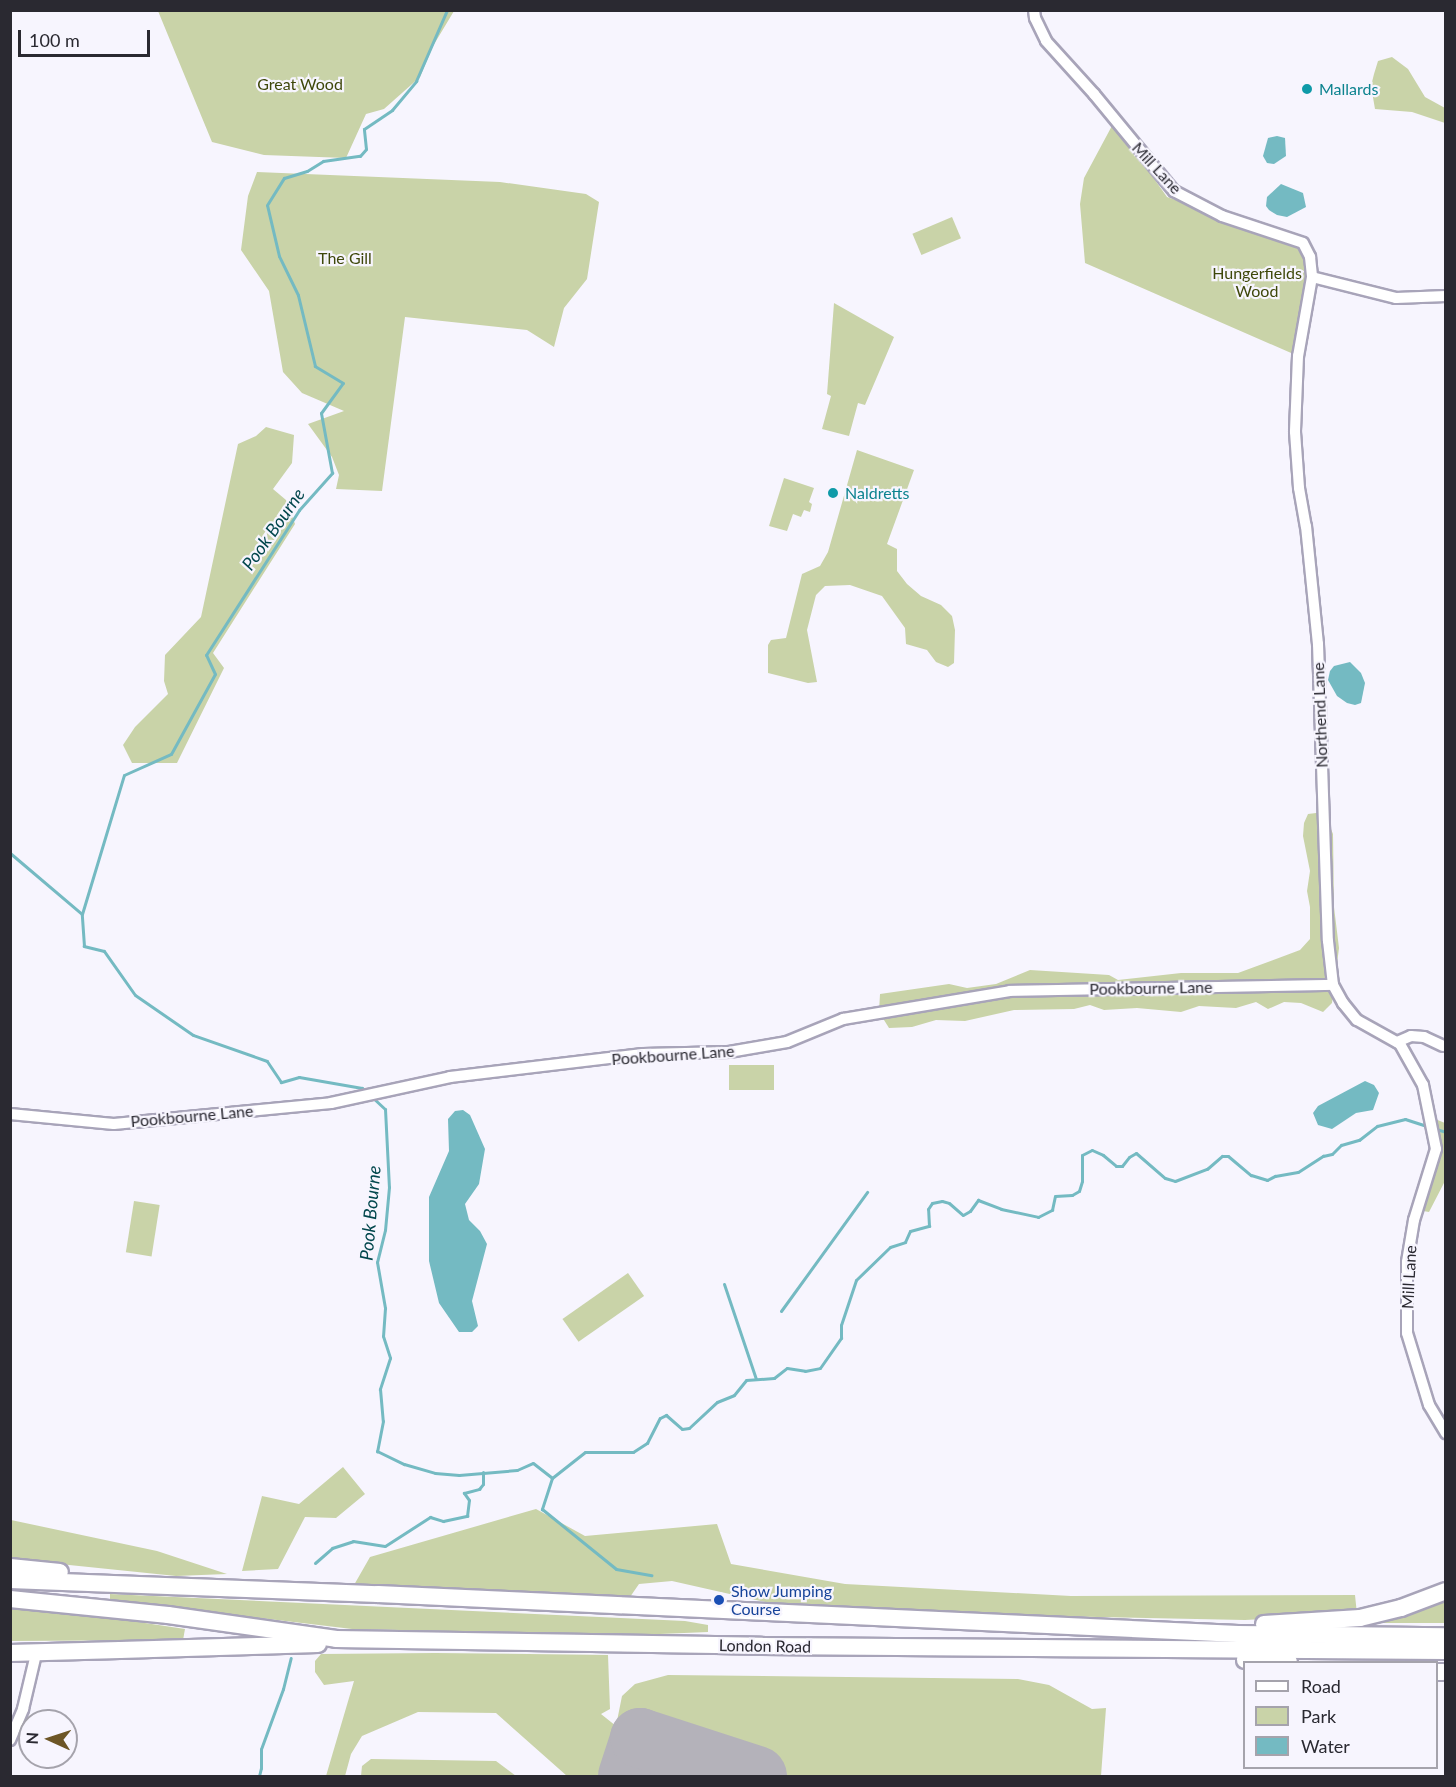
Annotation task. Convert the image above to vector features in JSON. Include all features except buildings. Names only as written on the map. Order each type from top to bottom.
[{"type":"main road","points":[[10,1567],[122,1578],[142,1585]]},
{"type":"main road","points":[[10,1580],[1238,1634],[1446,1636]]},
{"type":"main road","points":[[1238,1634],[1258,1624],[1360,1618],[1401,1608],[1446,1591]]},
{"type":"main road","points":[[10,1599],[168,1615],[336,1639]]},
{"type":"main road","points":[[10,1653],[315,1645],[336,1639]]},
{"type":"main road","name":"London Road","points":[[336,1639],[1446,1651]]},
{"type":"main road","points":[[1194,1649],[1211,1658],[1270,1661]]},
{"type":"street","name":"Mill Lane","points":[[1034,10],[1035,18],[1046,41],[1094,94],[1174,191],[1222,216],[1303,243],[1310,257],[1312,277]]},
{"type":"street","points":[[1312,277],[1396,298],[1446,296]]},
{"type":"street","name":"Northend Lane","points":[[1312,277],[1298,356],[1295,432],[1299,488],[1306,526],[1318,644],[1328,941],[1333,985],[1343,1003],[1357,1020],[1397,1042]]},
{"type":"street","name":"Pookbourne Lane","points":[[10,1114],[114,1124],[331,1103],[450,1077],[643,1054],[729,1052],[788,1042],[843,1019],[1010,991],[1333,985]]},
{"type":"street","points":[[1397,1042],[1411,1036],[1424,1037],[1443,1046]]},
{"type":"street","name":"Mill Lane","points":[[1397,1042],[1423,1085],[1433,1133],[1441,1148],[1414,1220],[1407,1262],[1406,1307],[1407,1333],[1420,1380],[1429,1405],[1446,1433]]},
{"type":"street","points":[[10,1740],[23,1709],[36,1654]]},
{"type":"green space","name":"Great Wood","points":[[158,11],[454,11],[433,46],[420,77],[384,109],[366,114],[346,158],[264,155],[212,142]]},
{"type":"green space","points":[[1392,57],[1408,69],[1425,97],[1445,108],[1445,123],[1412,112],[1375,109],[1371,86],[1378,61]]},
{"type":"green space","name":"Hungerfields Wood","points":[[1114,122],[1167,197],[1303,243],[1310,257],[1298,356],[1085,263],[1080,204],[1084,178]]},
{"type":"green space","name":"The Gill","points":[[257,172],[500,182],[586,194],[599,202],[587,279],[564,308],[554,347],[527,330],[405,317],[382,491],[336,489],[339,475],[332,457],[308,424],[344,411],[302,393],[283,372],[269,291],[241,250],[248,196]]},
{"type":"green space","points":[[952,217],[961,238],[921,255],[912,234]]},
{"type":"green space","points":[[834,303],[894,337],[865,405],[858,403],[849,436],[822,429],[831,396],[827,394]]},
{"type":"green space","points":[[266,427],[294,435],[292,463],[273,489],[286,500],[295,524],[213,653],[224,668],[177,763],[132,763],[123,745],[135,727],[168,694],[164,681],[165,655],[201,617],[238,444],[256,436]]},
{"type":"green space","points":[[857,450],[914,470],[887,544],[897,549],[897,571],[907,584],[921,596],[941,605],[952,616],[955,630],[954,663],[948,667],[936,662],[927,650],[906,644],[905,628],[882,596],[850,585],[825,586],[816,595],[807,630],[817,682],[808,683],[768,673],[768,645],[771,640],[786,638],[802,574],[820,566],[828,552]]},
{"type":"green space","points":[[784,478],[814,488],[809,502],[812,504],[810,512],[804,510],[801,517],[793,514],[787,531],[769,526]]},
{"type":"green space","points":[[1324,812],[1333,834],[1334,907],[1339,948],[1332,1003],[1323,1012],[1301,1003],[1284,1002],[1268,1009],[1256,1002],[1236,1008],[1199,1006],[1181,1012],[1137,1008],[1104,1010],[1090,1005],[1074,1009],[1014,1010],[965,1021],[936,1020],[912,1027],[889,1028],[879,1012],[880,994],[949,984],[967,988],[996,984],[1030,970],[1109,975],[1118,980],[1181,973],[1238,973],[1300,950],[1310,939],[1310,907],[1307,891],[1310,871],[1303,836],[1304,823],[1308,814]]},
{"type":"green space","points":[[729,1065],[774,1065],[774,1090],[729,1090]]},
{"type":"green space","points":[[1430,1117],[1445,1123],[1445,1181],[1429,1212],[1417,1210],[1435,1152]]},
{"type":"green space","points":[[134,1201],[160,1205],[152,1256],[126,1252]]},
{"type":"green space","points":[[628,1273],[644,1296],[579,1342],[562,1319]]},
{"type":"green space","points":[[343,1467],[365,1494],[336,1518],[305,1517],[278,1569],[242,1571],[262,1496],[299,1504]]},
{"type":"green space","points":[[536,1509],[585,1536],[717,1524],[731,1564],[845,1584],[1071,1596],[1355,1595],[1357,1614],[1245,1620],[1049,1616],[779,1605],[672,1581],[639,1584],[630,1597],[354,1585],[370,1557]]},
{"type":"green space","points":[[11,1520],[157,1551],[227,1574],[176,1576],[11,1559]]},
{"type":"green space","points":[[110,1594],[685,1621],[708,1625],[708,1632],[636,1635],[352,1629],[110,1600]]},
{"type":"green space","points":[[1445,1595],[1445,1623],[1380,1623],[1430,1602]]},
{"type":"green space","points":[[11,1608],[52,1609],[185,1629],[183,1640],[11,1641]]},
{"type":"green space","points":[[321,1654],[608,1655],[610,1709],[601,1714],[616,1726],[622,1696],[635,1684],[668,1675],[1018,1679],[1049,1685],[1092,1709],[1106,1708],[1101,1776],[757,1776],[640,1738],[617,1727],[616,1776],[567,1776],[496,1713],[418,1712],[362,1736],[351,1754],[345,1776],[326,1776],[354,1681],[324,1685],[315,1672],[315,1661]]},
{"type":"green space","points":[[371,1759],[496,1761],[516,1776],[361,1776],[362,1766]]},
{"type":"water","points":[[1277,136],[1285,138],[1286,156],[1274,164],[1267,163],[1263,156],[1268,138]]},
{"type":"water","points":[[1281,184],[1303,193],[1306,207],[1287,217],[1269,210],[1266,206],[1267,197]]},
{"type":"water","points":[[1350,662],[1361,673],[1365,683],[1361,703],[1355,705],[1337,696],[1328,680],[1334,666]]},
{"type":"water","points":[[1365,1081],[1374,1085],[1379,1093],[1373,1110],[1356,1113],[1332,1129],[1318,1125],[1313,1113],[1318,1106]]},
{"type":"water","points":[[463,1110],[470,1115],[485,1149],[479,1184],[465,1204],[469,1220],[480,1231],[487,1244],[472,1301],[478,1326],[472,1332],[459,1332],[439,1303],[429,1261],[429,1197],[449,1151],[448,1119],[455,1111]]},
{"type":"waterway","name":"Pook Bourne","points":[[368,1093],[362,1088],[299,1077],[281,1082],[267,1061],[193,1035],[135,995],[104,951],[84,946],[82,914],[124,775],[171,754],[215,674],[206,655],[299,510],[332,473],[321,413],[343,383],[315,366],[298,295],[279,256],[267,205],[284,178],[307,171],[323,161],[360,156],[366,149],[364,129],[392,110],[416,81],[447,10]]},
{"type":"waterway","name":"Pook Bourne","points":[[10,853],[82,914]]},
{"type":"waterway","name":"Pook Bourne","points":[[372,1097],[385,1109],[389,1187],[385,1230],[377,1262],[385,1308],[383,1336],[390,1358],[380,1389],[383,1421],[377,1451],[404,1464],[435,1473],[459,1475],[517,1470],[533,1463],[552,1478]]},
{"type":"waterway","points":[[552,1478],[585,1452],[633,1452],[647,1443],[660,1418],[666,1415],[682,1429],[689,1428],[717,1402],[734,1395],[746,1380],[774,1378],[787,1368],[805,1371],[820,1368],[841,1338],[841,1325],[856,1280],[890,1247],[905,1242],[910,1231],[929,1226],[928,1209],[932,1203],[942,1201],[949,1203],[963,1215],[970,1211],[978,1200],[1001,1209],[1038,1217],[1052,1210],[1055,1196],[1072,1195],[1079,1191],[1082,1181],[1082,1155],[1092,1150],[1103,1155],[1116,1166],[1122,1166],[1129,1157],[1136,1153],[1165,1178],[1175,1181],[1207,1169],[1222,1156],[1228,1156],[1251,1175],[1267,1180],[1275,1176],[1298,1172],[1323,1156],[1332,1154],[1341,1145],[1359,1140],[1377,1126],[1405,1119],[1430,1127]]},
{"type":"waterway","points":[[1436,1129],[1446,1132]]},
{"type":"waterway","points":[[781,1311],[867,1192]]},
{"type":"waterway","points":[[724,1284],[756,1379]]},
{"type":"waterway","points":[[315,1563],[332,1548],[353,1541],[385,1546],[430,1517],[443,1521],[467,1516],[469,1500],[464,1493],[479,1489],[483,1484],[483,1472]]},
{"type":"waterway","points":[[552,1478],[542,1509],[616,1569],[651,1575]]},
{"type":"waterway","points":[[259,1776],[261,1749],[283,1689],[291,1658]]},
{"type":"runway","points":[[628,1776],[640,1738],[757,1776]]},
{"type":"place","name":"Mallards","points":[[1307,89]]},
{"type":"place","name":"Naldretts","points":[[833,493]]},
{"type":"place","name":"Show Jumping Course","points":[[719,1600]]}]
